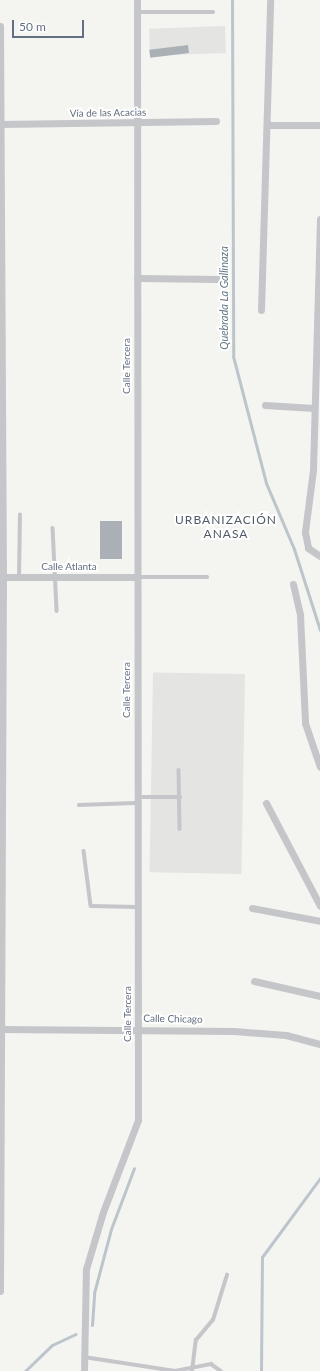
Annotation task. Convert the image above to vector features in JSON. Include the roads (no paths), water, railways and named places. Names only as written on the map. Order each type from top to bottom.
[{"type":"street","name":"Calle Tercera","points":[[84,1371],[86,1269],[91,1247],[138,1120],[136,800],[138,577],[137,0]]},
{"type":"street","points":[[261,310],[270,0]]},
{"type":"street","points":[[0,26],[2,577],[0,1291]]},
{"type":"street","name":"Vía de las Acacias","points":[[1,124],[216,121]]},
{"type":"street","points":[[266,125],[320,125]]},
{"type":"street","points":[[318,556],[308,548],[305,532],[316,470],[314,408],[320,219]]},
{"type":"street","points":[[137,278],[218,279]]},
{"type":"street","points":[[265,405],[314,408]]},
{"type":"street","name":"Calle Atlanta","points":[[2,577],[138,577]]},
{"type":"street","points":[[293,584],[300,615],[305,723],[320,767]]},
{"type":"street","points":[[266,803],[320,906]]},
{"type":"street","points":[[252,908],[320,921]]},
{"type":"street","points":[[254,981],[320,996]]},
{"type":"street","name":"Calle Chicago","points":[[1,1030],[138,1028],[262,1032],[320,1044]]},
{"type":"lane","points":[[137,12],[213,12]]},
{"type":"lane","points":[[19,577],[20,515]]},
{"type":"lane","points":[[53,528],[57,611]]},
{"type":"lane","points":[[138,577],[207,576]]},
{"type":"lane","points":[[179,770],[180,829]]},
{"type":"lane","points":[[79,805],[180,797]]},
{"type":"lane","points":[[84,851],[90,906],[137,907]]},
{"type":"lane","points":[[192,1370],[196,1340],[213,1320],[228,1275]]},
{"type":"lane","points":[[84,1357],[175,1371],[192,1370],[211,1364],[221,1371]]},
{"type":"waterway","name":"Quebrada La Gallinaza","points":[[232,0],[233,356],[266,483],[294,549],[320,630]]},
{"type":"waterway","points":[[92,1325],[94,1293],[111,1229],[134,1168]]},
{"type":"waterway","name":"Quebrada La Gallinaza","points":[[261,1371],[262,1257],[320,1178]]},
{"type":"waterway","points":[[25,1371],[52,1345],[76,1334]]},
{"type":"district","name":"URBANIZACIÓN ANASA","points":[[226,527]]}]
